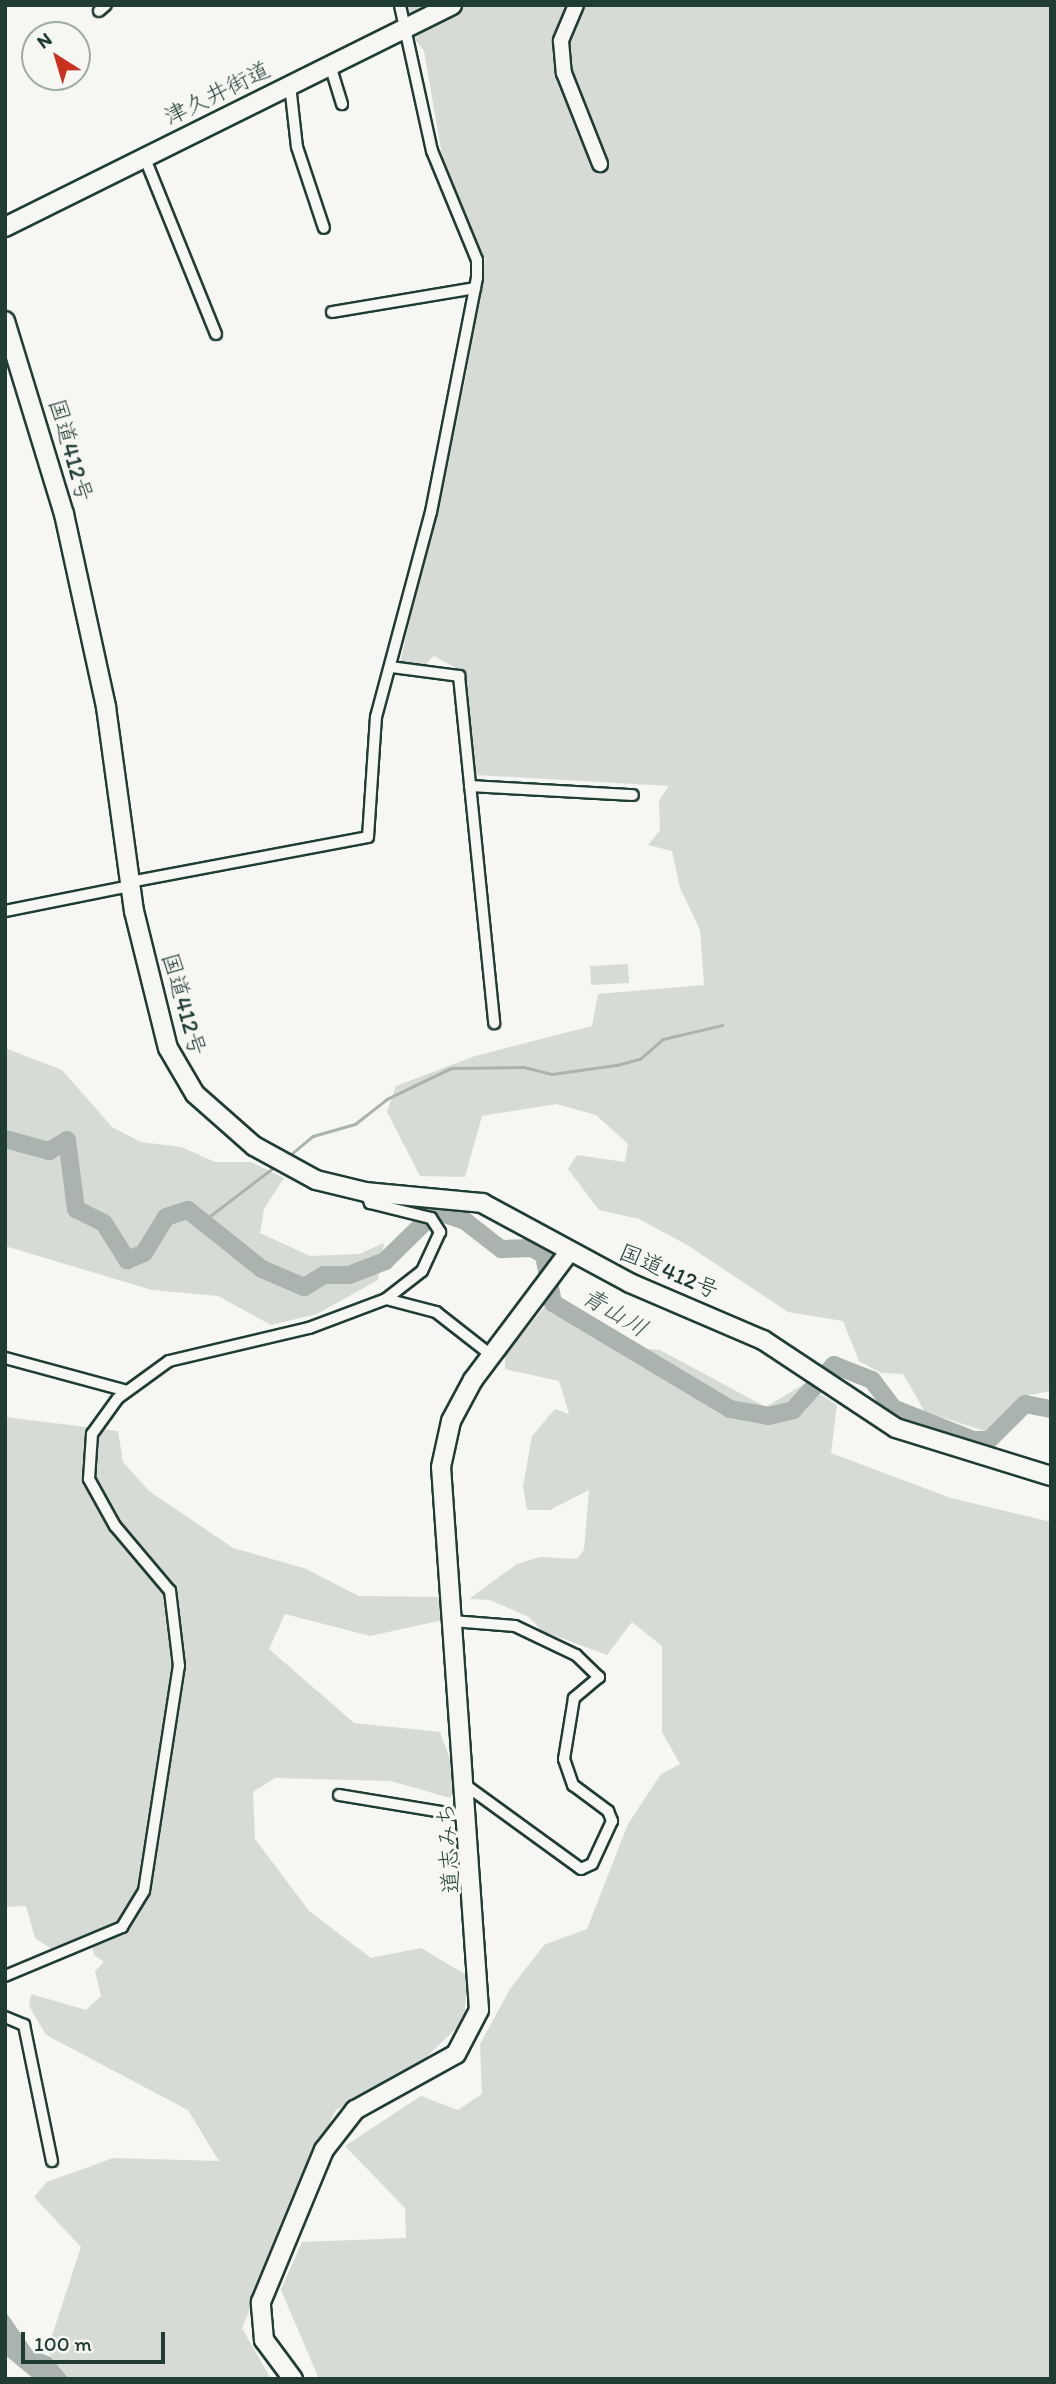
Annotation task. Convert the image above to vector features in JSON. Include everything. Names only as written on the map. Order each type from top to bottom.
[{"type":"highway","name":"津久井街道","points":[[5,227],[452,5]]},
{"type":"highway","name":"国道412号","points":[[5,321],[64,514],[106,707],[130,884],[178,1073],[254,1146],[316,1180],[366,1192],[482,1203],[569,1252],[736,1326],[896,1428],[1051,1476]]},
{"type":"highway","name":"道志みち","points":[[293,2379],[264,2340],[261,2302],[324,2150],[355,2110],[444,2064],[475,2026],[480,1959],[468,1787],[452,1621],[443,1452],[457,1407],[491,1355],[569,1252]]},
{"type":"street","points":[[5,911],[368,837],[370,754],[431,512],[475,288],[477,260],[432,151],[408,27],[400,5]]},
{"type":"street","points":[[576,5],[561,41],[564,73],[600,164]]},
{"type":"street","points":[[330,65],[342,104]]},
{"type":"street","points":[[290,84],[297,147],[324,228]]},
{"type":"street","points":[[144,156],[216,334]]},
{"type":"street","points":[[332,312],[475,288]]},
{"type":"street","points":[[391,667],[458,676],[494,1023]]},
{"type":"street","points":[[470,786],[633,795]]},
{"type":"street","points":[[5,1976],[122,1927],[144,1891],[179,1666],[170,1591],[115,1526],[89,1479],[92,1434],[124,1390],[169,1361],[309,1328],[386,1299],[435,1252],[440,1232],[431,1218],[410,1210],[370,1203],[366,1192]]},
{"type":"street","points":[[386,1299],[436,1312],[491,1355]]},
{"type":"street","points":[[5,1358],[124,1390]]},
{"type":"street","points":[[452,1621],[515,1626],[576,1654],[599,1677],[574,1698],[564,1759],[573,1785],[608,1811],[612,1821],[592,1864],[581,1869],[468,1787]]},
{"type":"street","points":[[339,1795],[470,1816]]},
{"type":"street","points":[[5,2017],[24,2025],[51,2161]]},
{"type":"shaded area","points":[[405,5],[1051,5],[1051,1391],[1029,1395],[985,1431],[925,1412],[903,1374],[881,1373],[859,1361],[843,1321],[788,1312],[687,1245],[639,1219],[599,1210],[568,1169],[577,1155],[625,1162],[628,1144],[596,1115],[556,1104],[482,1116],[465,1177],[420,1176],[387,1112],[396,1086],[475,1056],[592,1026],[598,994],[704,985],[700,930],[680,888],[672,851],[648,845],[660,830],[659,800],[669,786],[475,775],[465,673],[434,656],[425,665],[400,663],[465,381],[485,259],[444,167],[424,51],[410,33],[417,29]]},
{"type":"shaded area","points":[[628,964],[629,983],[591,985],[590,966]]},
{"type":"shaded area","points":[[5,1048],[62,1070],[112,1127],[141,1142],[181,1147],[215,1162],[251,1162],[284,1178],[264,1209],[260,1233],[310,1256],[359,1254],[384,1243],[378,1280],[317,1314],[271,1325],[218,1296],[152,1290],[5,1246]]},
{"type":"shaded area","points":[[547,1304],[612,1346],[660,1350],[766,1407],[804,1384],[837,1405],[831,1453],[951,1498],[1051,1522],[1051,2379],[319,2379],[281,2290],[302,2242],[406,2238],[405,2208],[345,2146],[421,2096],[458,2110],[482,2094],[480,2044],[510,1989],[544,1945],[587,1929],[628,1824],[661,1774],[680,1764],[662,1732],[662,1646],[632,1622],[607,1655],[542,1631],[529,1617],[490,1600],[469,1599],[517,1564],[540,1557],[577,1559],[584,1550],[589,1490],[550,1510],[527,1510],[523,1486],[532,1436],[555,1409],[569,1414],[559,1381],[505,1369],[505,1355]]},
{"type":"shaded area","points":[[5,1417],[118,1431],[123,1462],[149,1491],[233,1548],[304,1568],[359,1596],[443,1597],[443,1620],[370,1636],[285,1614],[269,1649],[354,1723],[440,1732],[460,1786],[450,1798],[391,1781],[275,1778],[253,1792],[255,1839],[309,1911],[371,1958],[421,1948],[468,1976],[464,2021],[422,2061],[335,2111],[242,2328],[271,2379],[69,2379],[47,2351],[81,2247],[34,2197],[47,2182],[113,2158],[219,2161],[188,2110],[46,2035],[29,2006],[31,1994],[86,2010],[101,1996],[95,1971],[104,1962],[94,1955],[90,1935],[53,1950],[35,1938],[26,1906],[5,1907]]},
{"type":"shaded area","points":[[5,2311],[32,2350],[51,2357],[69,2379],[34,2379],[5,2355]]},
{"type":"waterway","points":[[289,1156],[313,1136],[355,1124],[387,1099],[451,1068],[524,1067],[552,1074],[617,1065],[640,1059],[663,1039],[722,1025]]},
{"type":"waterway","name":"青山川","points":[[5,1139],[49,1151],[67,1140],[76,1209],[104,1223],[127,1260],[144,1253],[166,1217],[188,1210],[262,1269],[304,1287],[324,1275],[349,1275],[385,1261],[436,1211],[465,1221],[501,1249],[532,1248],[544,1255],[553,1303],[730,1409],[768,1416],[793,1410],[834,1365],[872,1380],[893,1408],[973,1440],[989,1440],[1025,1404],[1051,1409]]},
{"type":"waterway","points":[[206,1219],[273,1168]]}]
